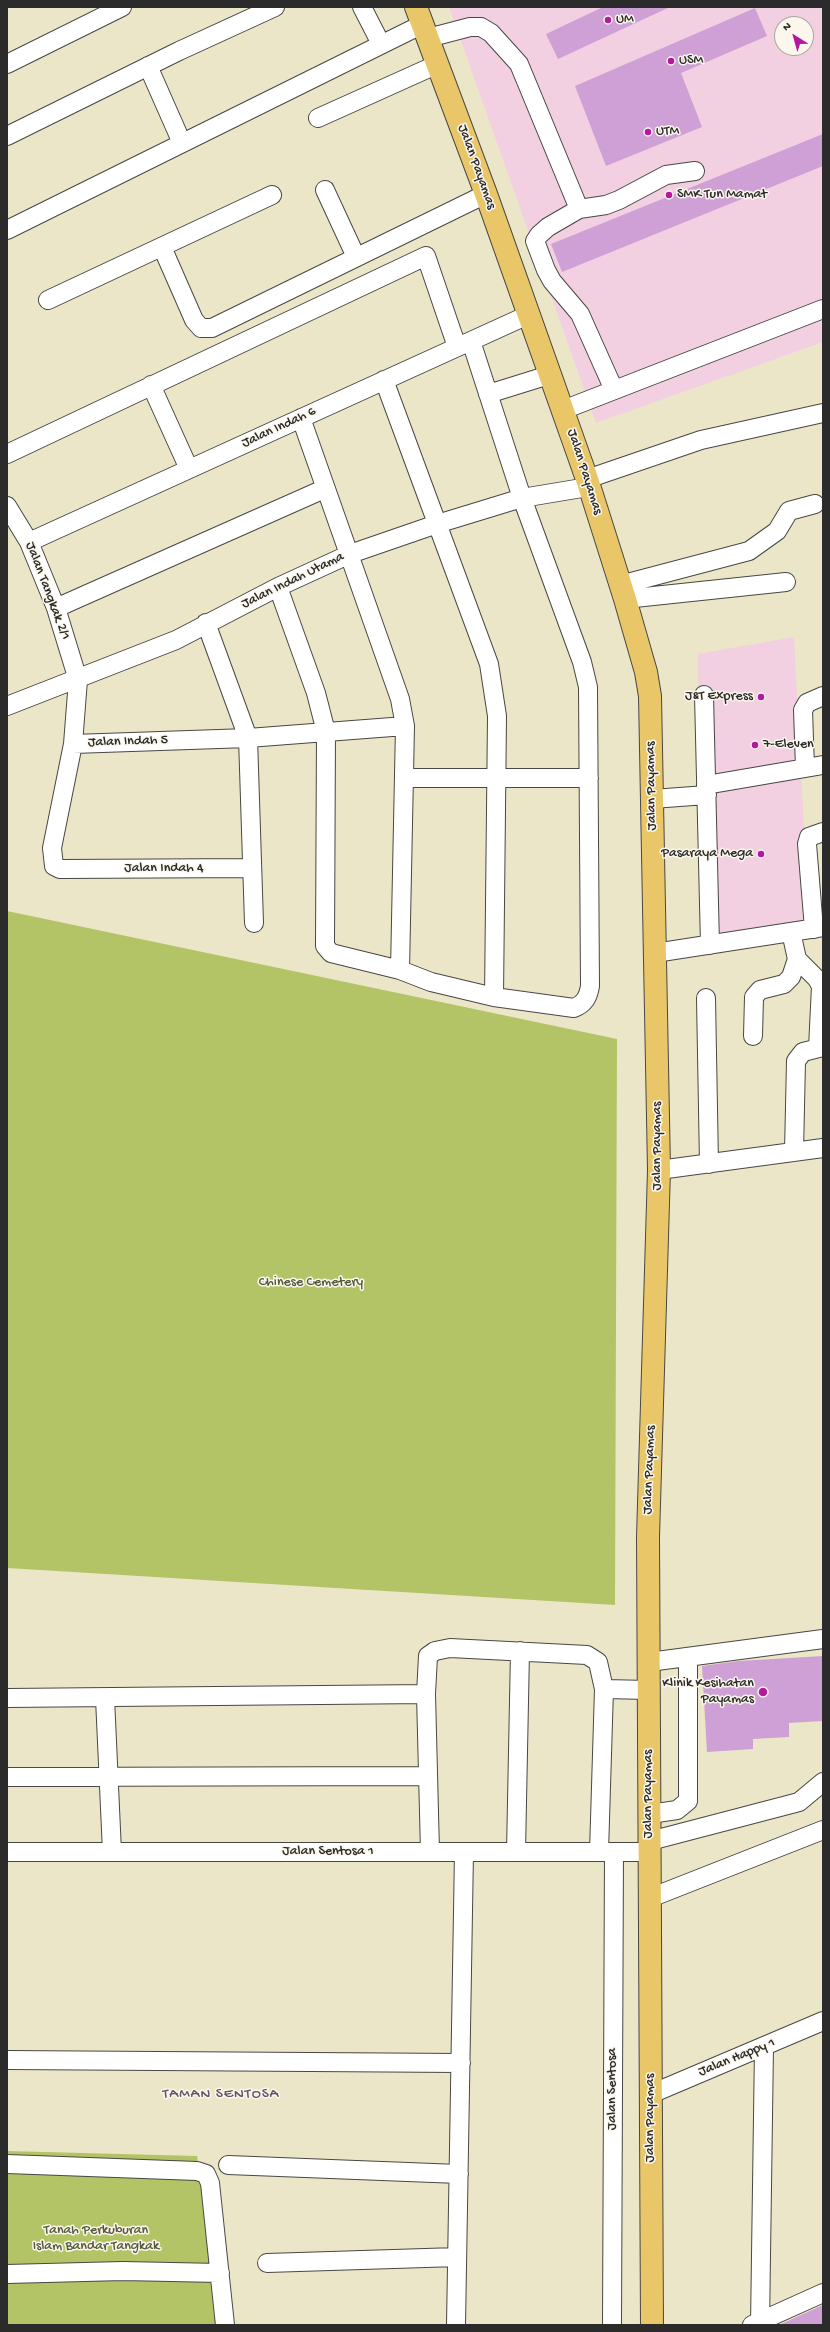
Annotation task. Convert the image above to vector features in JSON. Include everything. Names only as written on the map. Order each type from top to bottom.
[{"type":"highway","name":"Jalan Payamas","points":[[422,23],[486,194],[588,483],[623,592],[646,672],[650,696],[659,1170],[648,1537],[652,2325]]},
{"type":"street","points":[[7,64],[122,7]]},
{"type":"street","points":[[7,136],[148,66],[275,7]]},
{"type":"street","points":[[362,7],[381,44]]},
{"type":"street","points":[[7,230],[422,23],[481,27],[491,33],[519,64],[579,209]]},
{"type":"street","points":[[318,118],[438,64]]},
{"type":"street","points":[[148,66],[182,143]]},
{"type":"street","points":[[614,390],[580,314],[552,281],[537,249],[535,241],[539,235],[579,209],[606,205],[619,200],[666,175],[695,171]]},
{"type":"street","points":[[325,190],[356,257]]},
{"type":"street","points":[[162,247],[194,320],[201,328],[212,328],[486,194]]},
{"type":"street","points":[[48,300],[272,195]]},
{"type":"street","points":[[278,587],[316,693],[326,732],[326,946],[331,953],[400,970],[431,982],[494,997],[574,1008],[586,1000],[589,994],[588,687],[582,662],[522,498],[488,394],[432,281],[419,226]]},
{"type":"street","points":[[7,454],[426,256]]},
{"type":"street","points":[[563,410],[823,309]]},
{"type":"street","name":"Jalan Indah 6","points":[[29,542],[528,315]]},
{"type":"street","points":[[488,394],[549,375]]},
{"type":"street","points":[[384,380],[489,664],[497,716],[494,997]]},
{"type":"street","points":[[151,385],[189,470]]},
{"type":"street","name":"Jalan Indah Utama","points":[[7,706],[78,680],[169,642],[278,587],[350,554],[437,524],[522,498],[588,483],[701,440],[823,413]]},
{"type":"street","points":[[301,418],[324,489],[350,554],[396,683],[405,726],[400,970]]},
{"type":"street","points":[[56,608],[324,489]]},
{"type":"street","points":[[623,592],[749,551],[777,531],[789,511],[815,504]]},
{"type":"street","name":"Jalan Tangkak 2/1","points":[[7,506],[29,542],[56,608],[78,680]]},
{"type":"street","points":[[623,592],[786,582]]},
{"type":"street","points":[[206,624],[248,738],[254,923]]},
{"type":"street","name":"Jalan Indah 5","points":[[78,680],[73,744],[248,738],[405,726]]},
{"type":"street","points":[[704,695],[710,945]]},
{"type":"street","points":[[805,768],[803,710],[807,703],[823,696]]},
{"type":"street","name":"Jalan Indah 4","points":[[73,744],[52,859],[57,868],[252,868]]},
{"type":"street","points":[[652,799],[706,790],[823,764]]},
{"type":"street","points":[[404,778],[589,778]]},
{"type":"street","points":[[655,952],[819,928],[807,844],[809,838],[823,832]]},
{"type":"street","points":[[791,932],[798,959],[817,979],[821,986],[820,1048],[803,1052],[796,1061],[794,1152]]},
{"type":"street","points":[[753,1036],[754,997],[760,990],[780,986],[788,981],[798,959]]},
{"type":"street","points":[[706,998],[710,1164]]},
{"type":"street","points":[[659,1170],[823,1148]]},
{"type":"street","points":[[649,1662],[823,1639]]},
{"type":"street","name":"Jalan Sentosa","points":[[430,1852],[426,1694],[428,1656],[434,1651],[450,1648],[587,1655],[598,1662],[604,1689],[612,2325]]},
{"type":"street","points":[[516,1852],[520,1651]]},
{"type":"street","points":[[650,1814],[681,1808],[688,1801],[688,1657]]},
{"type":"street","points":[[604,1689],[649,1690]]},
{"type":"street","points":[[7,1698],[426,1694]]},
{"type":"street","points":[[105,1698],[112,1852]]},
{"type":"street","points":[[7,1777],[428,1776]]},
{"type":"street","name":"Jalan Sentosa 1","points":[[7,1852],[606,1852],[650,1847],[799,1802],[823,1782]]},
{"type":"street","points":[[650,1898],[823,1830]]},
{"type":"street","points":[[456,2325],[464,1852]]},
{"type":"street","name":"Jalan Happy 1","points":[[651,2094],[823,2021]]},
{"type":"street","points":[[764,2047],[757,2324],[823,2293]]},
{"type":"street","points":[[7,2060],[461,2063]]},
{"type":"street","points":[[7,2164],[202,2172],[209,2178],[210,2183],[225,2325]]},
{"type":"street","points":[[228,2165],[459,2174]]},
{"type":"street","points":[[267,2263],[457,2256]]},
{"type":"street","points":[[7,2274],[123,2271],[220,2272]]},
{"type":"shaded area","name":"SMK Tun Mamat","points":[[449,7],[823,7],[823,342],[596,423]]},
{"type":"shaded area","points":[[794,637],[809,924],[702,939],[698,654]]},
{"type":"green space","name":"Chinese Cemetery","points":[[7,911],[617,1039],[615,1605],[7,1568]]},
{"type":"green space","name":"Tanah Perkuburan Islam Bandar Tangkak","points":[[7,2151],[197,2156],[219,2325],[7,2325]]},
{"type":"building","name":"UM","points":[[603,7],[670,7],[558,59],[546,34]]},
{"type":"building","points":[[755,8],[767,36],[681,73],[702,127],[606,166],[575,86]]},
{"type":"building","points":[[823,134],[823,166],[562,272],[551,244]]},
{"type":"building","name":"Klinik Kesihatan Payamas","points":[[823,1656],[823,1721],[789,1723],[789,1737],[753,1739],[753,1749],[707,1752],[702,1666],[739,1661]]},
{"type":"building","points":[[823,2305],[823,2325],[779,2325]]},
{"type":"place","name":"UM","points":[[608,20]]},
{"type":"place","name":"USM","points":[[671,61]]},
{"type":"place","name":"UTM","points":[[648,132]]},
{"type":"place","name":"SMK Tun Mamat","points":[[669,195]]},
{"type":"place","name":"J&T Express","points":[[761,697]]},
{"type":"place","name":"7-Eleven","points":[[755,745]]},
{"type":"place","name":"Pasaraya Mega","points":[[761,854]]},
{"type":"place","name":"Klinik Kesihatan Payamas","points":[[763,1692]]},
{"type":"district","name":"TAMAN SENTOSA","points":[[221,2095]]}]
